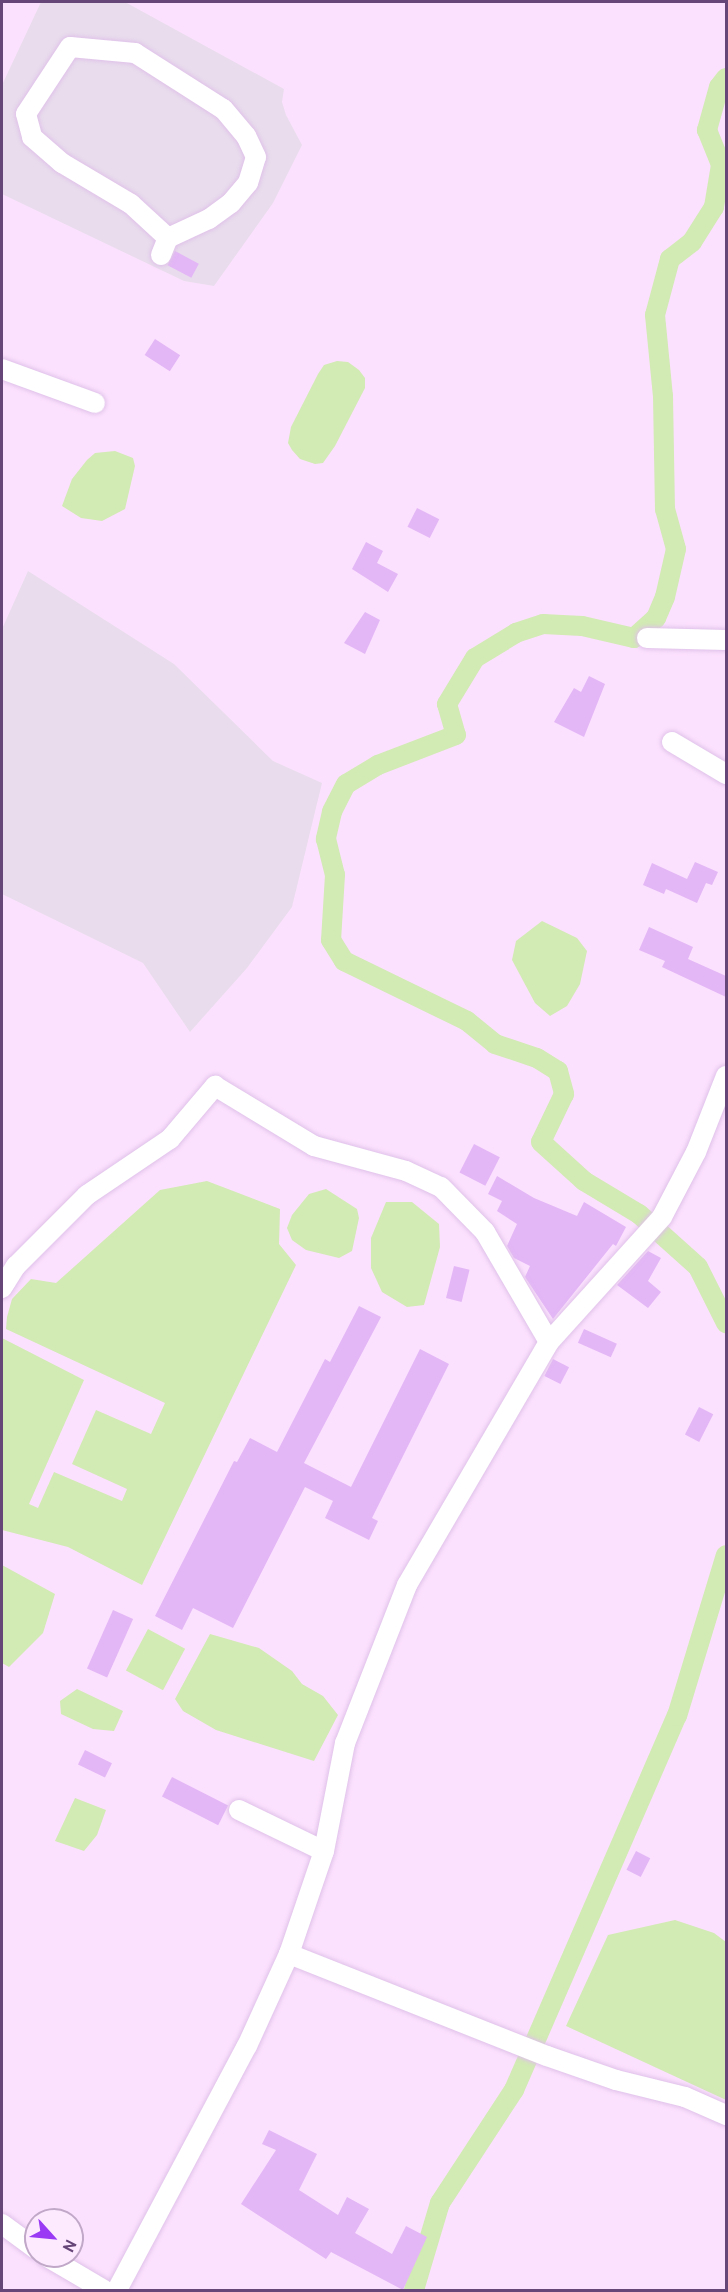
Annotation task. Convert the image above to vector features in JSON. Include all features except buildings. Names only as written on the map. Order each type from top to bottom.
[{"type":"street","points":[[70,47],[135,53],[223,109],[246,136],[256,157],[248,183],[231,203],[164,246],[131,204],[62,163],[32,137],[26,114],[70,47]]},
{"type":"street","points":[[2,369],[95,403]]},
{"type":"street","points":[[647,638],[726,640]]},
{"type":"street","points":[[672,742],[726,774]]},
{"type":"street","points":[[117,2290],[247,2046],[289,1954],[324,1851],[345,1743],[407,1585],[549,1342],[647,1238],[662,1217],[696,1152],[726,1076]]},
{"type":"street","points":[[2,1288],[16,1266],[87,1195],[170,1139],[215,1086],[314,1146],[406,1171],[441,1187],[485,1232],[549,1342]]},
{"type":"street","points":[[239,1810],[324,1851]]},
{"type":"street","points":[[289,1954],[547,2056],[616,2080],[685,2097],[726,2115]]},
{"type":"street","points":[[2,2224],[24,2240]]},
{"type":"street","points":[[66,2268],[104,2290]]},
{"type":"shaded area","points":[[41,2],[125,2],[284,89],[282,102],[286,115],[302,145],[273,203],[214,286],[184,281],[2,194],[2,85]]},
{"type":"shaded area","points":[[337,361],[348,362],[359,370],[365,378],[365,388],[335,446],[323,463],[315,464],[300,459],[292,450],[288,443],[291,427],[324,365]]},
{"type":"shaded area","points":[[115,451],[133,458],[135,466],[125,509],[102,521],[81,518],[62,506],[72,479],[87,460],[95,453]]},
{"type":"shaded area","points":[[28,571],[174,664],[273,761],[322,783],[292,907],[247,968],[190,1032],[143,963],[2,894],[2,629]]},
{"type":"shaded area","points":[[542,921],[577,938],[587,951],[580,984],[567,1006],[550,1016],[535,1003],[512,960],[516,941]]},
{"type":"shaded area","points":[[207,1181],[280,1209],[279,1244],[296,1265],[142,1585],[68,1547],[2,1530],[2,1338],[84,1380],[29,1504],[38,1508],[54,1472],[122,1501],[127,1489],[72,1464],[96,1410],[151,1434],[165,1403],[6,1329],[7,1317],[12,1299],[31,1279],[56,1283],[160,1190]]},
{"type":"shaded area","points":[[326,1189],[357,1209],[359,1218],[352,1251],[339,1258],[306,1250],[292,1240],[287,1228],[292,1215],[309,1194]]},
{"type":"shaded area","points":[[386,1202],[412,1202],[439,1224],[440,1247],[424,1305],[407,1307],[382,1292],[371,1268],[371,1238]]},
{"type":"shaded area","points":[[2,1565],[55,1594],[43,1633],[9,1667],[2,1663]]},
{"type":"shaded area","points":[[148,1629],[185,1649],[163,1690],[126,1670]]},
{"type":"shaded area","points":[[210,1634],[259,1648],[292,1671],[302,1684],[323,1696],[338,1715],[314,1761],[216,1730],[183,1711],[175,1699]]},
{"type":"shaded area","points":[[77,1689],[123,1711],[114,1731],[93,1729],[61,1714],[60,1701]]},
{"type":"shaded area","points":[[75,1798],[106,1810],[97,1835],[84,1851],[55,1841]]},
{"type":"shaded area","points":[[675,1920],[714,1933],[726,1942],[726,2100],[566,2026],[608,1935]]},
{"type":"waterway","points":[[726,78],[719,87],[707,130],[721,165],[714,207],[692,242],[670,259],[655,315],[663,396],[665,509],[676,549],[665,597],[656,618],[634,638],[582,626],[543,624],[516,633],[475,658],[447,704],[456,735],[378,765],[346,784],[332,812],[326,839],[335,875],[331,940],[344,961],[467,1021],[495,1044],[537,1058],[558,1071],[564,1094],[541,1142],[584,1181],[639,1214],[698,1267],[726,1323]]},
{"type":"waterway","points":[[414,2290],[440,2203],[514,2090],[677,1716],[726,1555]]}]
